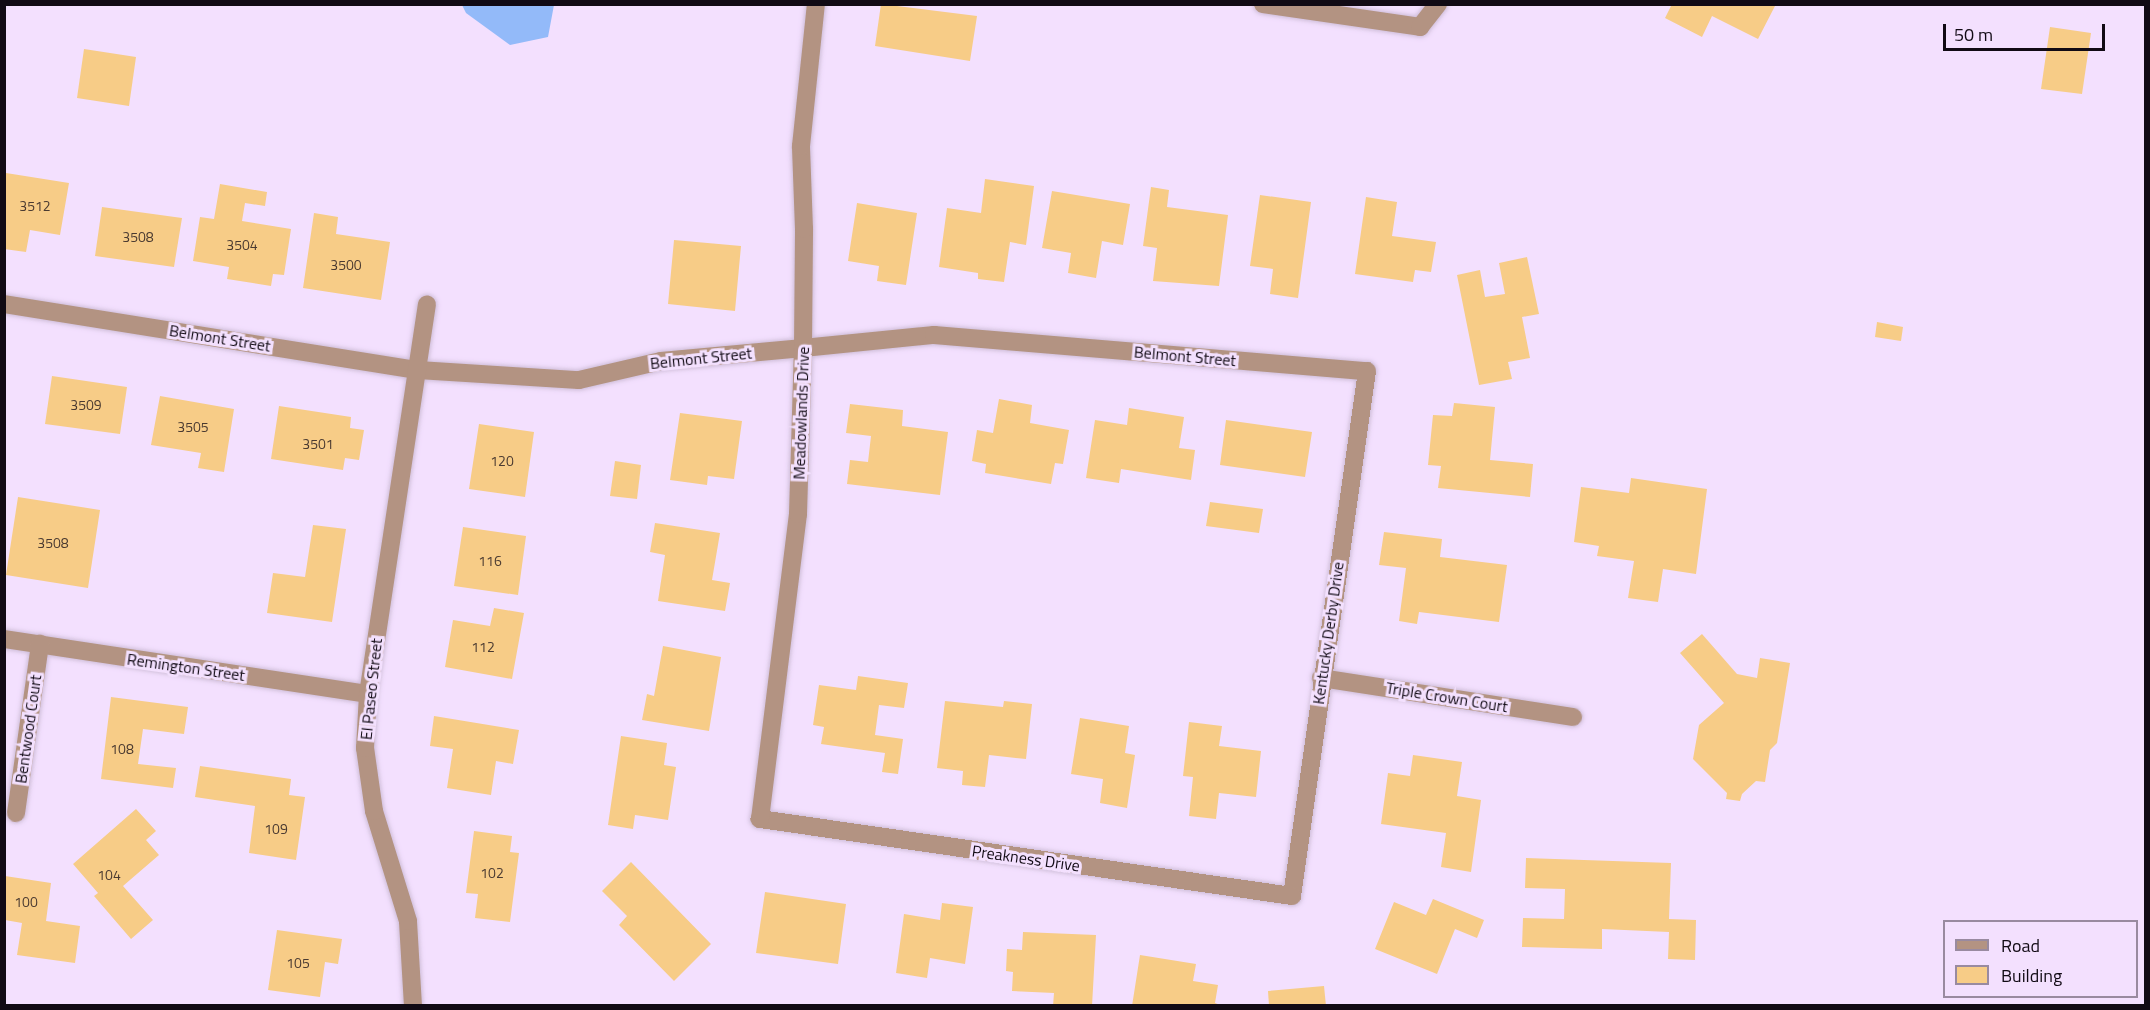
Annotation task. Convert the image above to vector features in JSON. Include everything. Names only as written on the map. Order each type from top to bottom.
[{"type":"street","name":"Meadowlands Drive","points":[[760,819],[798,514],[803,348],[801,146],[816,4]]},
{"type":"street","points":[[1263,4],[1420,27],[1438,4]]},
{"type":"street","name":"Belmont Street","points":[[4,304],[418,370],[579,380],[661,361],[934,335],[1367,371]]},
{"type":"street","name":"El Paseo Street","points":[[413,1005],[408,921],[374,811],[365,748],[368,694],[427,304]]},
{"type":"street","name":"Kentucky Derby Drive","points":[[1292,896],[1321,678],[1367,371]]},
{"type":"street","name":"Remington Street","points":[[4,639],[368,694]]},
{"type":"street","name":"Bentwood Court","points":[[16,813],[40,645]]},
{"type":"street","name":"Triple Crown Court","points":[[1321,678],[1574,717]]},
{"type":"street","name":"Preakness Drive","points":[[760,819],[1292,896]]},
{"type":"water","points":[[462,5],[554,5],[548,37],[510,45],[466,13]]},
{"type":"building","points":[[881,4],[977,16],[970,61],[875,46]]},
{"type":"building","points":[[1672,4],[1771,4],[1775,6],[1758,39],[1712,16],[1702,37],[1665,18]]},
{"type":"building","points":[[2050,27],[2091,33],[2082,94],[2041,89]]},
{"type":"building","points":[[84,49],[136,57],[129,106],[77,98]]},
{"type":"building","points":[[6,173],[69,183],[60,235],[30,230],[26,252],[4,249]]},
{"type":"building","points":[[985,179],[1034,186],[1026,245],[1010,242],[1004,282],[978,279],[978,273],[939,267],[947,208],[981,213]]},
{"type":"building","points":[[220,184],[267,192],[265,206],[245,203],[242,221],[291,229],[284,275],[273,274],[271,286],[227,279],[229,267],[193,261],[200,217],[214,219]]},
{"type":"building","points":[[1151,187],[1169,190],[1167,207],[1228,215],[1219,286],[1153,281],[1157,248],[1143,246]]},
{"type":"building","points":[[1052,191],[1130,204],[1123,245],[1102,241],[1096,278],[1068,273],[1071,253],[1042,248]]},
{"type":"building","points":[[1260,195],[1311,202],[1298,298],[1270,294],[1273,269],[1250,266]]},
{"type":"building","points":[[1366,197],[1397,202],[1392,236],[1436,242],[1431,272],[1415,270],[1413,282],[1355,274]]},
{"type":"building","points":[[857,203],[917,213],[906,285],[877,281],[879,266],[848,261]]},
{"type":"building","points":[[102,207],[182,218],[174,267],[95,256]]},
{"type":"building","points":[[314,213],[338,217],[336,234],[390,242],[381,300],[303,288]]},
{"type":"building","points":[[674,240],[741,246],[735,311],[668,304]]},
{"type":"building","points":[[1527,257],[1539,314],[1522,317],[1530,358],[1508,362],[1512,379],[1479,385],[1457,275],[1480,270],[1485,297],[1505,294],[1499,263]]},
{"type":"building","points":[[1877,322],[1903,327],[1901,341],[1875,337]]},
{"type":"building","points":[[52,376],[127,387],[120,434],[45,424]]},
{"type":"building","points":[[160,396],[234,409],[224,472],[198,468],[201,453],[151,445]]},
{"type":"building","points":[[999,399],[1032,405],[1030,423],[1069,430],[1063,464],[1055,463],[1051,484],[985,473],[986,464],[972,461],[977,430],[993,433]]},
{"type":"building","points":[[1454,403],[1495,407],[1490,460],[1533,464],[1530,497],[1438,488],[1441,466],[1428,465],[1433,415],[1452,416]]},
{"type":"building","points":[[850,404],[903,410],[902,426],[948,432],[940,495],[847,484],[850,460],[868,462],[871,436],[846,433]]},
{"type":"building","points":[[279,406],[351,417],[350,428],[364,430],[359,460],[345,458],[343,470],[271,459]]},
{"type":"building","points":[[1129,408],[1184,417],[1179,448],[1195,450],[1191,480],[1121,469],[1119,483],[1086,478],[1095,420],[1127,425]]},
{"type":"building","points":[[680,413],[742,421],[734,479],[708,476],[707,485],[670,480]]},
{"type":"building","points":[[1226,420],[1312,432],[1305,477],[1220,465]]},
{"type":"building","points":[[479,424],[534,432],[525,497],[469,489]]},
{"type":"building","points":[[615,461],[641,465],[637,499],[610,496]]},
{"type":"building","points":[[1631,478],[1707,489],[1696,574],[1663,569],[1658,602],[1628,598],[1634,561],[1597,556],[1599,546],[1574,542],[1581,487],[1629,493]]},
{"type":"building","points":[[18,497],[100,510],[88,588],[6,575]]},
{"type":"building","points":[[1210,502],[1263,509],[1259,533],[1206,526]]},
{"type":"building","points":[[655,523],[720,533],[712,580],[730,583],[725,611],[658,601],[665,555],[650,552]]},
{"type":"building","points":[[313,525],[346,529],[332,622],[267,613],[273,573],[305,577]]},
{"type":"building","points":[[463,527],[526,536],[518,595],[454,586]]},
{"type":"building","points":[[1384,532],[1442,539],[1440,557],[1507,565],[1499,622],[1419,612],[1417,624],[1399,621],[1406,568],[1379,565]]},
{"type":"building","points":[[494,608],[524,613],[512,679],[445,667],[453,620],[490,626]]},
{"type":"building","points":[[1702,634],[1737,674],[1757,678],[1760,658],[1790,663],[1777,743],[1770,750],[1765,782],[1756,781],[1742,794],[1740,801],[1726,799],[1727,793],[1693,759],[1699,725],[1724,703],[1680,653]]},
{"type":"building","points":[[663,646],[721,657],[709,731],[642,720],[647,694],[654,696]]},
{"type":"building","points":[[858,676],[908,683],[904,708],[879,705],[875,735],[903,739],[898,774],[882,772],[885,753],[821,744],[824,727],[813,725],[819,685],[856,690]]},
{"type":"building","points":[[111,697],[188,707],[184,734],[143,729],[138,764],[176,768],[173,788],[101,779]]},
{"type":"building","points":[[945,701],[1003,707],[1004,701],[1032,704],[1026,759],[989,755],[985,787],[962,785],[963,771],[937,768]]},
{"type":"building","points":[[434,716],[519,730],[513,764],[496,761],[491,795],[447,788],[453,749],[430,746]]},
{"type":"building","points":[[1080,718],[1129,726],[1125,753],[1135,755],[1127,808],[1100,803],[1103,779],[1071,774]]},
{"type":"building","points":[[1189,722],[1222,726],[1219,746],[1261,751],[1256,797],[1219,793],[1216,819],[1189,816],[1193,777],[1183,776]]},
{"type":"building","points":[[621,736],[667,743],[664,765],[676,767],[668,820],[635,815],[633,829],[608,825]]},
{"type":"building","points":[[1413,755],[1462,762],[1457,796],[1481,800],[1471,872],[1441,867],[1446,833],[1381,824],[1388,773],[1410,776]]},
{"type":"building","points":[[200,766],[291,779],[289,795],[305,797],[296,860],[249,853],[255,806],[195,797]]},
{"type":"building","points":[[136,809],[156,831],[146,840],[159,855],[123,886],[153,920],[131,939],[94,896],[98,893],[73,864]]},
{"type":"building","points":[[474,831],[512,836],[510,852],[519,853],[510,922],[475,918],[478,894],[466,893]]},
{"type":"building","points":[[1526,858],[1671,863],[1669,919],[1696,920],[1695,960],[1668,959],[1669,932],[1602,929],[1602,949],[1522,947],[1523,918],[1564,919],[1565,889],[1525,888]]},
{"type":"building","points":[[631,862],[711,944],[674,981],[619,925],[627,916],[602,891]]},
{"type":"building","points":[[5,876],[51,883],[46,921],[80,926],[75,963],[17,955],[22,923],[5,920]]},
{"type":"building","points":[[765,892],[846,904],[838,964],[756,953]]},
{"type":"building","points":[[1433,899],[1484,920],[1477,938],[1455,929],[1437,974],[1375,949],[1394,902],[1426,915]]},
{"type":"building","points":[[942,903],[973,907],[965,964],[930,958],[927,978],[896,973],[904,914],[940,920]]},
{"type":"building","points":[[277,930],[342,939],[338,964],[325,962],[320,997],[268,990]]},
{"type":"building","points":[[1023,932],[1096,935],[1092,1006],[1053,1006],[1054,993],[1012,991],[1013,972],[1006,971],[1007,949],[1022,950]]},
{"type":"building","points":[[1140,955],[1196,964],[1193,981],[1218,985],[1215,1003],[1223,1006],[1132,1006]]},
{"type":"building","points":[[1324,986],[1326,1006],[1269,1006],[1268,991]]}]
